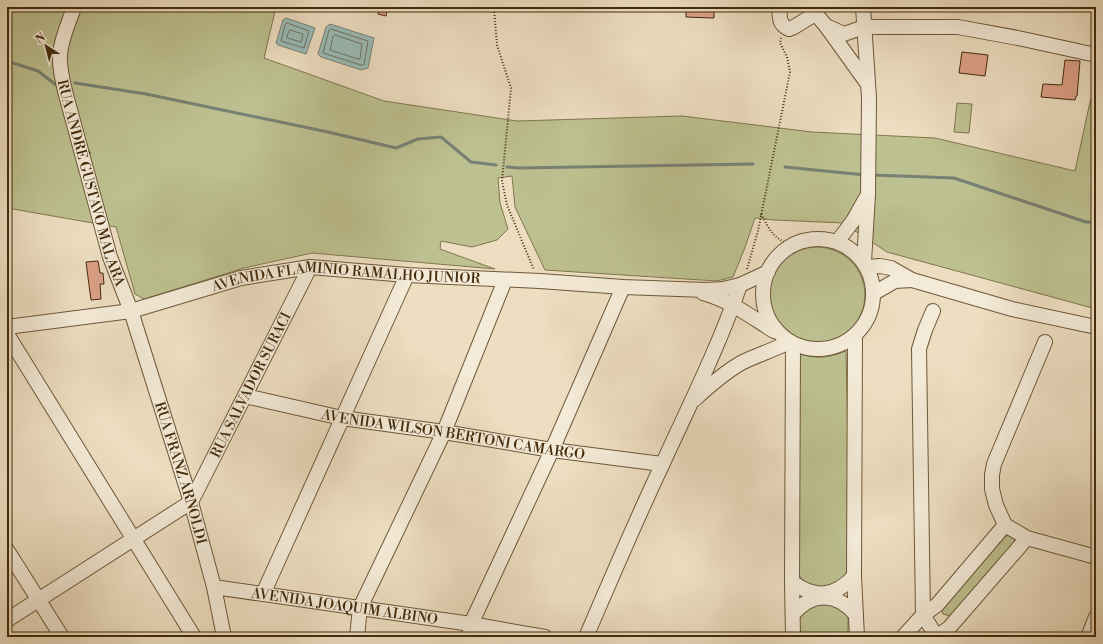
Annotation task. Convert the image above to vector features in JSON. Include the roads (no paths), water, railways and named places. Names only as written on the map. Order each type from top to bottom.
[{"type":"street","name":"RUA ANDRÉ GUSTAVO MALARA","points":[[74,7],[62,41],[60,56],[61,72],[110,257],[131,311]]},
{"type":"street","points":[[780,7],[780,22],[784,27],[789,29],[794,27],[815,9],[868,84]]},
{"type":"street","points":[[862,7],[868,84],[868,191],[865,265]]},
{"type":"street","points":[[826,26],[844,34],[864,27],[958,27],[1096,55]]},
{"type":"street","points":[[837,242],[853,222],[868,191]]},
{"type":"street","points":[[823,239],[837,242],[852,250],[865,265],[872,280],[874,293],[872,309],[865,324],[855,336],[840,345],[825,349],[808,349],[788,340],[774,327],[764,306],[764,283],[768,272],[778,257],[792,246],[810,240],[823,239]]},
{"type":"street","points":[[865,265],[891,268],[912,280],[1012,309],[1096,327]]},
{"type":"street","name":"AVENIDA FLAMINIO RAMALHO JUNIOR","points":[[7,327],[131,311],[241,278],[310,267],[407,275],[540,281],[623,288],[706,290],[723,289],[740,285],[768,272]]},
{"type":"street","name":"RUA SALVADOR SURACI","points":[[191,502],[310,267]]},
{"type":"street","points":[[263,594],[407,275]]},
{"type":"street","points":[[357,637],[360,608],[444,432],[505,280]]},
{"type":"street","points":[[874,293],[895,281],[912,280]]},
{"type":"street","points":[[586,637],[662,464],[692,402],[733,306],[740,285]]},
{"type":"street","points":[[470,630],[552,450],[623,288]]},
{"type":"street","name":"AVENIDA FLAMINIO RAMALHO JUNIOR","points":[[690,289],[717,297],[748,313],[788,340]]},
{"type":"street","name":"RUA FRANZ ARNOLDI","points":[[131,311],[191,502],[214,587],[224,637]]},
{"type":"street","points":[[932,629],[919,349],[933,312]]},
{"type":"street","points":[[7,334],[194,637]]},
{"type":"street","points":[[855,336],[854,576],[857,637]]},
{"type":"street","points":[[692,402],[717,380],[742,363],[777,349],[788,340]]},
{"type":"street","points":[[788,340],[793,637]]},
{"type":"street","points":[[1045,342],[994,464],[992,489],[996,505],[1005,525],[1027,538],[1096,557]]},
{"type":"street","name":"AVENIDA WILSON BERTONI CAMARGO","points":[[246,396],[342,418],[444,432],[552,450],[662,464]]},
{"type":"street","points":[[7,620],[191,502]]},
{"type":"street","points":[[932,629],[937,605],[1005,525]]},
{"type":"street","points":[[903,637],[932,629],[947,632],[1027,538]]},
{"type":"street","points":[[7,550],[62,637]]},
{"type":"street","points":[[792,582],[801,589],[813,593],[824,594],[836,591],[846,585],[854,576]]},
{"type":"street","name":"AVENIDA JOAQUIM ALBINO","points":[[214,587],[360,608],[470,630],[546,637]]},
{"type":"street","points":[[793,614],[799,606],[807,601],[825,597],[834,598],[843,602],[856,615]]},
{"type":"street","points":[[1088,637],[1096,618]]},
{"type":"street","points":[[916,637],[932,629]]},
{"type":"water","points":[[286,18],[315,28],[306,54],[276,43],[283,20]]},
{"type":"water","points":[[330,24],[374,38],[368,68],[361,70],[321,57],[318,54],[326,27]]},
{"type":"waterway","points":[[7,61],[38,71],[56,85]]},
{"type":"waterway","points":[[75,83],[146,94],[328,132],[396,148],[418,139],[441,137],[471,162],[496,165]]},
{"type":"waterway","points":[[507,167],[753,164]]},
{"type":"waterway","points":[[785,167],[865,175]]},
{"type":"waterway","points":[[873,175],[954,178],[1086,222],[1096,222]]}]
